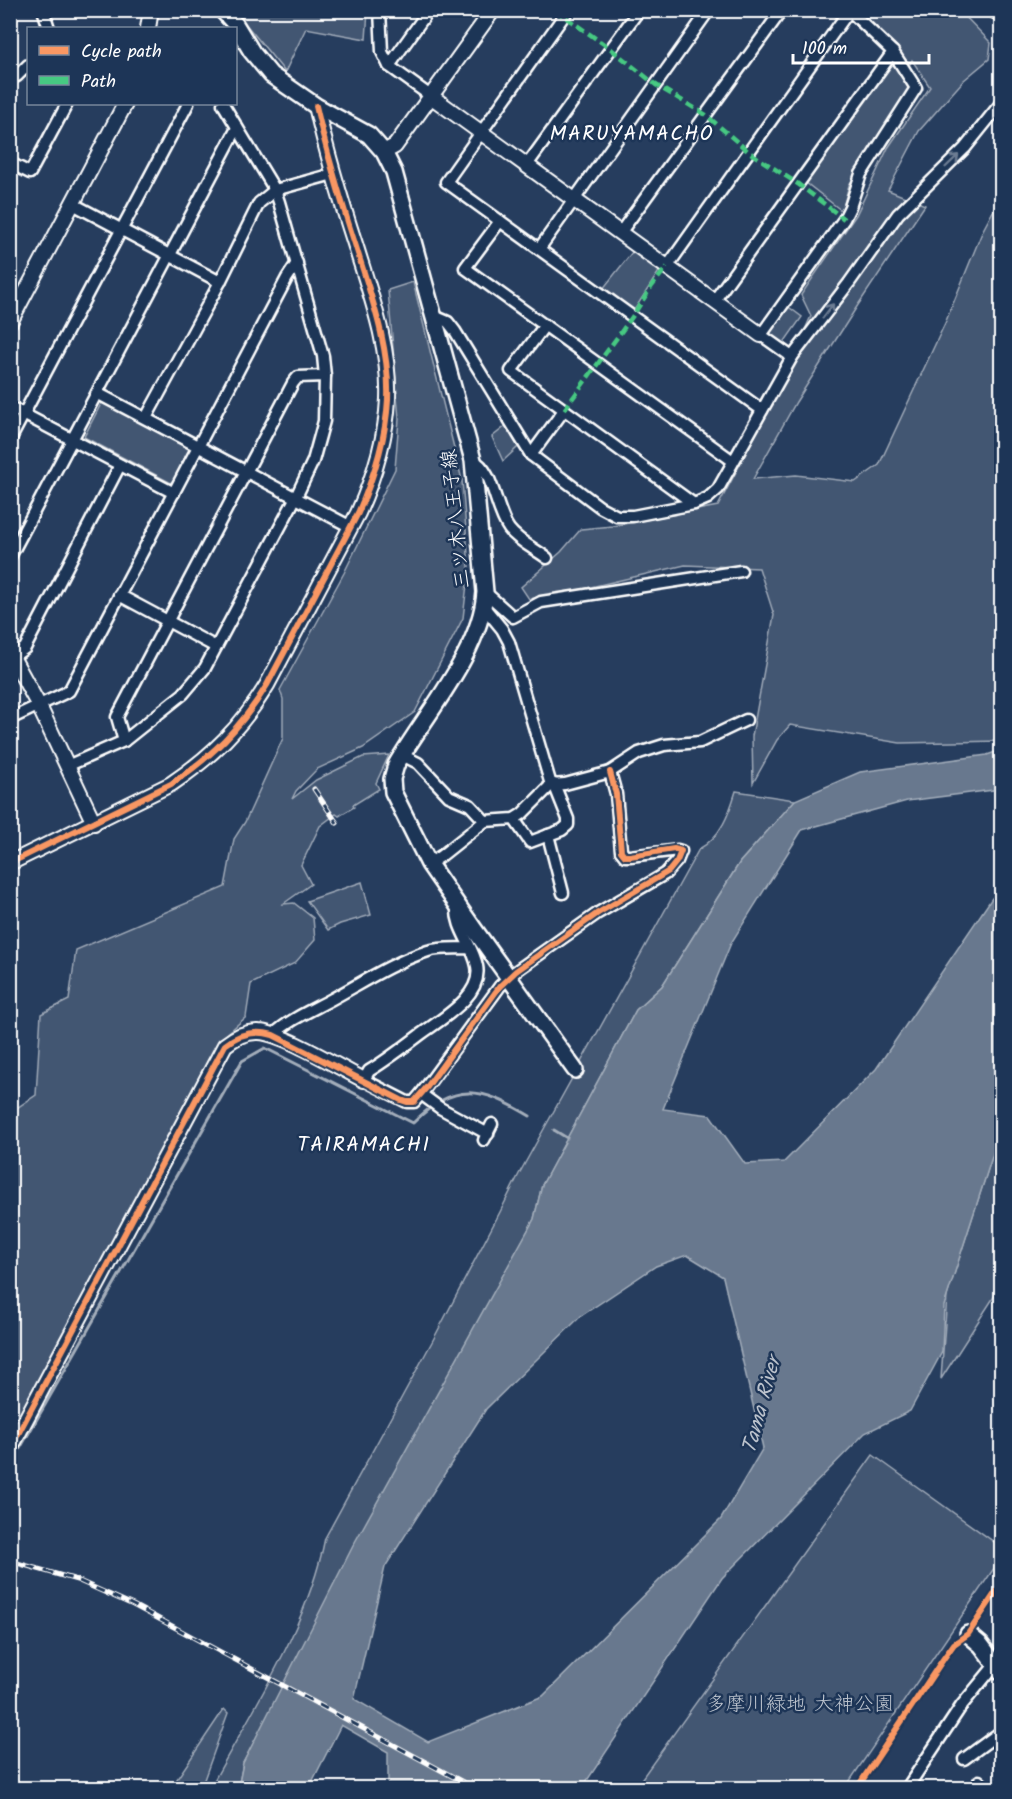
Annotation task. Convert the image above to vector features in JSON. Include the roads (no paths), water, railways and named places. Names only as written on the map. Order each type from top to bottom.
[{"type":"main road","name":"三ツ木八王子線","points":[[222,10],[237,27]]},
{"type":"main road","name":"三ツ木八王子線","points":[[237,27],[252,52],[271,75],[316,106],[369,135],[384,152],[393,172],[472,460],[485,599],[475,634],[451,679],[402,755],[392,779],[393,792],[429,864],[575,1070]]},
{"type":"main road","points":[[968,1634],[999,1664]]},
{"type":"street","points":[[43,10],[49,27]]},
{"type":"street","points":[[148,27],[151,10]]},
{"type":"street","points":[[380,10],[382,52],[389,66],[792,357]]},
{"type":"street","points":[[389,66],[429,10]]},
{"type":"street","points":[[384,152],[395,146],[494,10]]},
{"type":"street","points":[[568,10],[446,182],[762,410]]},
{"type":"street","points":[[527,165],[639,10]]},
{"type":"street","points":[[539,249],[709,10]]},
{"type":"street","points":[[620,233],[782,10]]},
{"type":"street","points":[[667,267],[849,11],[893,52],[916,88],[861,174],[844,219],[760,335]]},
{"type":"street","points":[[714,301],[893,52]]},
{"type":"street","points":[[13,74],[27,66]]},
{"type":"street","points":[[434,316],[448,322],[455,331],[531,455],[600,507],[617,516],[633,516],[694,504],[708,498],[718,489],[792,357],[898,214],[965,148],[1002,102]]},
{"type":"street","points":[[10,163],[30,173],[66,105]]},
{"type":"street","points":[[10,322],[124,105]]},
{"type":"street","points":[[10,440],[187,105]]},
{"type":"street","points":[[67,766],[124,741],[183,693],[205,668],[296,497],[313,461],[324,422],[325,376],[320,340],[275,190],[224,105]]},
{"type":"street","points":[[10,862],[171,784],[207,759],[234,732],[267,685],[351,527],[368,490],[380,453],[388,399],[387,376],[378,316],[333,174],[316,106]]},
{"type":"street","points":[[10,557],[237,128]]},
{"type":"street","points":[[146,418],[220,282],[259,203],[275,190],[333,174]]},
{"type":"street","points":[[73,204],[220,282]]},
{"type":"street","points":[[500,221],[465,268],[733,461]]},
{"type":"street","points":[[10,719],[69,691],[297,263]]},
{"type":"street","points":[[545,325],[511,371],[694,504]]},
{"type":"street","points":[[124,741],[117,717],[293,383],[298,377],[325,376]]},
{"type":"street","points":[[97,393],[351,527]]},
{"type":"street","points":[[10,407],[174,493]]},
{"type":"street","points":[[531,455],[564,410]]},
{"type":"street","points":[[472,460],[484,469],[500,512],[511,532],[547,558]]},
{"type":"street","points":[[94,823],[39,706],[12,655],[25,648],[120,465]]},
{"type":"street","points":[[485,599],[513,617],[541,602],[741,571]]},
{"type":"street","points":[[119,595],[216,647]]},
{"type":"street","points":[[485,599],[509,642],[552,784],[568,819],[568,825],[562,830],[530,842],[514,819]]},
{"type":"street","points":[[429,864],[485,821],[506,821],[522,814],[552,784],[565,784],[610,772],[639,753],[664,745],[700,742],[746,720]]},
{"type":"street","points":[[402,755],[417,763],[449,796],[470,805],[485,821]]},
{"type":"street","points":[[10,1449],[221,1051],[232,1040],[240,1035],[258,1032],[273,1035],[407,1102],[414,1102],[424,1097],[500,986],[508,978],[598,913],[665,874],[680,857],[681,851],[674,849],[625,856],[621,851],[616,794],[610,772]]},
{"type":"street","points":[[548,835],[563,893]]},
{"type":"street","points":[[364,1080],[369,1071],[447,1016],[469,994],[474,985],[477,971],[456,915],[457,905]]},
{"type":"street","points":[[273,1035],[298,1017],[377,974],[423,953],[436,949],[470,948]]},
{"type":"street","points":[[424,1097],[488,1133]]},
{"type":"street","points":[[907,1788],[962,1705],[999,1664]]},
{"type":"street","points":[[964,1759],[1002,1731]]},
{"type":"water","name":"Tama River","points":[[1001,750],[1001,789],[907,801],[802,830],[731,943],[663,1109],[710,1115],[745,1164],[784,1162],[876,1069],[992,898],[1001,892],[1001,1129],[944,1306],[942,1352],[910,1411],[865,1433],[722,1578],[582,1788],[388,1788],[388,1752],[341,1725],[309,1788],[238,1788],[243,1763],[355,1542],[534,1219],[542,1185],[636,1010],[662,986],[740,862],[795,800],[860,772],[987,755]],"holes":[[[687,1255],[723,1277],[763,1448],[721,1519],[543,1696],[428,1742],[354,1699],[385,1567],[486,1409],[581,1316],[656,1266]]]},
{"type":"waterway","points":[[10,1466],[242,1061],[265,1048],[413,1123],[442,1100],[469,1093],[483,1094],[497,1099],[530,1116]]},
{"type":"waterway","points":[[554,1130],[567,1138]]},
{"type":"railway","points":[[314,789],[337,823]]},
{"type":"railway","points":[[10,1561],[77,1580],[133,1605],[474,1788]]},
{"type":"district","name":"MARUYAMACHO","points":[[632,133]]},
{"type":"district","name":"TAIRAMACHI","points":[[364,1144]]},
{"type":"park label","name":"多摩川緑地 大神公園","points":[[800,1703]]}]
